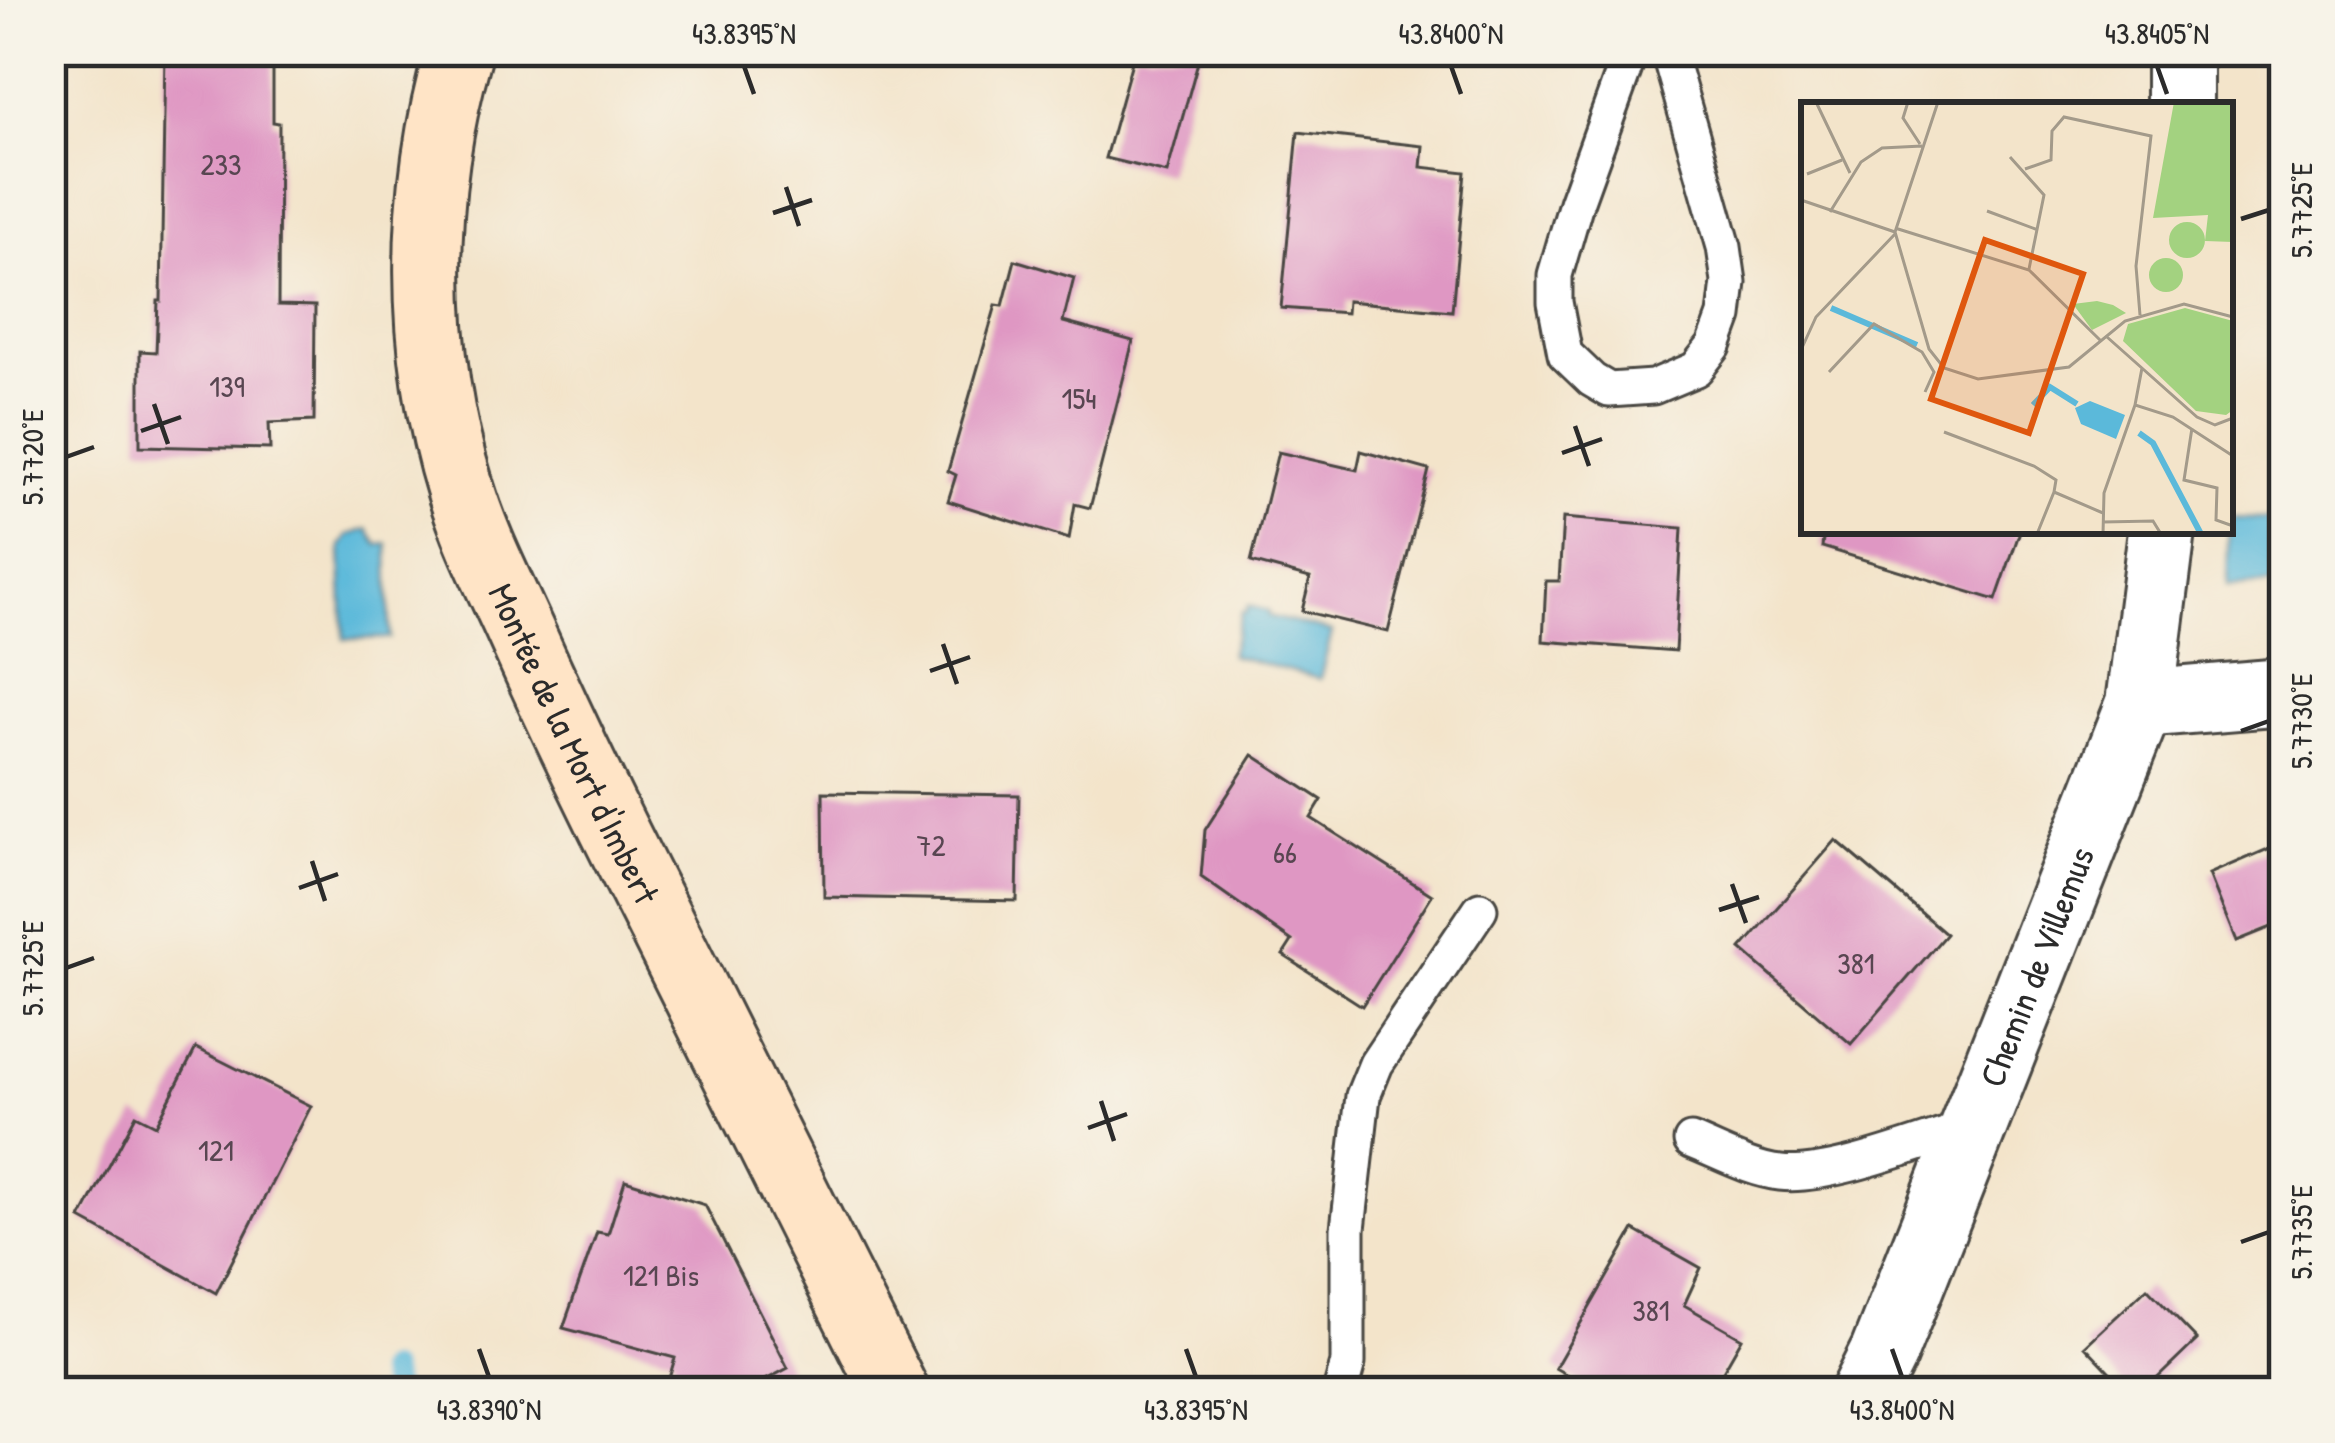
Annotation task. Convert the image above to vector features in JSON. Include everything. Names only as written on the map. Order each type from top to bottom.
[{"type":"street","name":"Montée de la Mort d'Imbert","points":[[459,51],[431,196],[427,276],[444,422],[460,488],[574,750],[895,1392]]},
{"type":"street","points":[[2180,51],[2180,102]]},
{"type":"street","name":"Chemin de Villemus","points":[[1864,1392],[1884,1352],[2140,704],[2162,534]]},
{"type":"street","points":[[2140,704],[2284,692]]},
{"type":"lane","points":[[1631,51],[1555,275],[1565,354],[1609,390],[1653,387],[1696,369],[1714,346],[1725,316],[1729,282],[1724,247],[1668,51]]},
{"type":"lane","points":[[1340,1392],[1348,1364],[1348,1229],[1363,1096],[1376,1064],[1480,909]]},
{"type":"lane","points":[[1691,1141],[1774,1173],[1794,1174],[1836,1168],[1972,1126]]},
{"type":"water","points":[[2233,518],[2284,520],[2284,585],[2228,587]]},
{"type":"water","points":[[368,529],[378,545],[388,544],[390,638],[344,639],[341,546],[349,535]]},
{"type":"water","points":[[1248,606],[1268,611],[1268,616],[1332,632],[1320,679],[1230,655]]},
{"type":"building","points":[[165,51],[273,51],[273,122],[279,123],[278,305],[315,306],[314,421],[269,423],[270,449],[140,446],[140,351],[156,352],[161,301]]},
{"type":"building","points":[[1135,51],[1201,51],[1167,173],[1105,158]]},
{"type":"building","points":[[1298,132],[1423,146],[1421,167],[1465,172],[1452,311],[1347,301],[1346,313],[1281,308]]},
{"type":"building","points":[[1015,260],[1074,278],[1063,322],[1133,341],[1090,508],[1075,504],[1069,539],[948,501],[956,475],[948,471],[996,305],[1003,306]]},
{"type":"building","points":[[1361,451],[1429,470],[1388,632],[1302,611],[1310,578],[1251,562],[1278,452],[1357,470]]},
{"type":"building","points":[[1563,518],[1682,528],[1675,651],[1543,641],[1546,581],[1559,581]]},
{"type":"building","points":[[1824,534],[2019,534],[1996,600],[1822,547]]},
{"type":"building","points":[[1253,755],[1322,800],[1311,818],[1432,895],[1362,1006],[1283,955],[1292,941],[1201,877],[1205,830]]},
{"type":"building","points":[[823,792],[1019,795],[1017,901],[824,897]]},
{"type":"building","points":[[1836,840],[1946,934],[1851,1044],[1741,949]]},
{"type":"building","points":[[2284,842],[2284,922],[2237,941],[2210,874]]},
{"type":"building","points":[[196,1048],[311,1106],[216,1293],[81,1219],[136,1115],[156,1125]]},
{"type":"building","points":[[625,1180],[705,1205],[788,1368],[743,1392],[665,1392],[675,1358],[563,1328],[597,1232],[608,1234]]},
{"type":"building","points":[[1634,1230],[1701,1268],[1684,1305],[1742,1338],[1711,1392],[1597,1392],[1555,1368]]},
{"type":"building","points":[[2147,1288],[2197,1340],[2143,1392],[2129,1392],[2085,1346]]},
{"type":"waterway","points":[[388,1372],[394,1392]]}]
